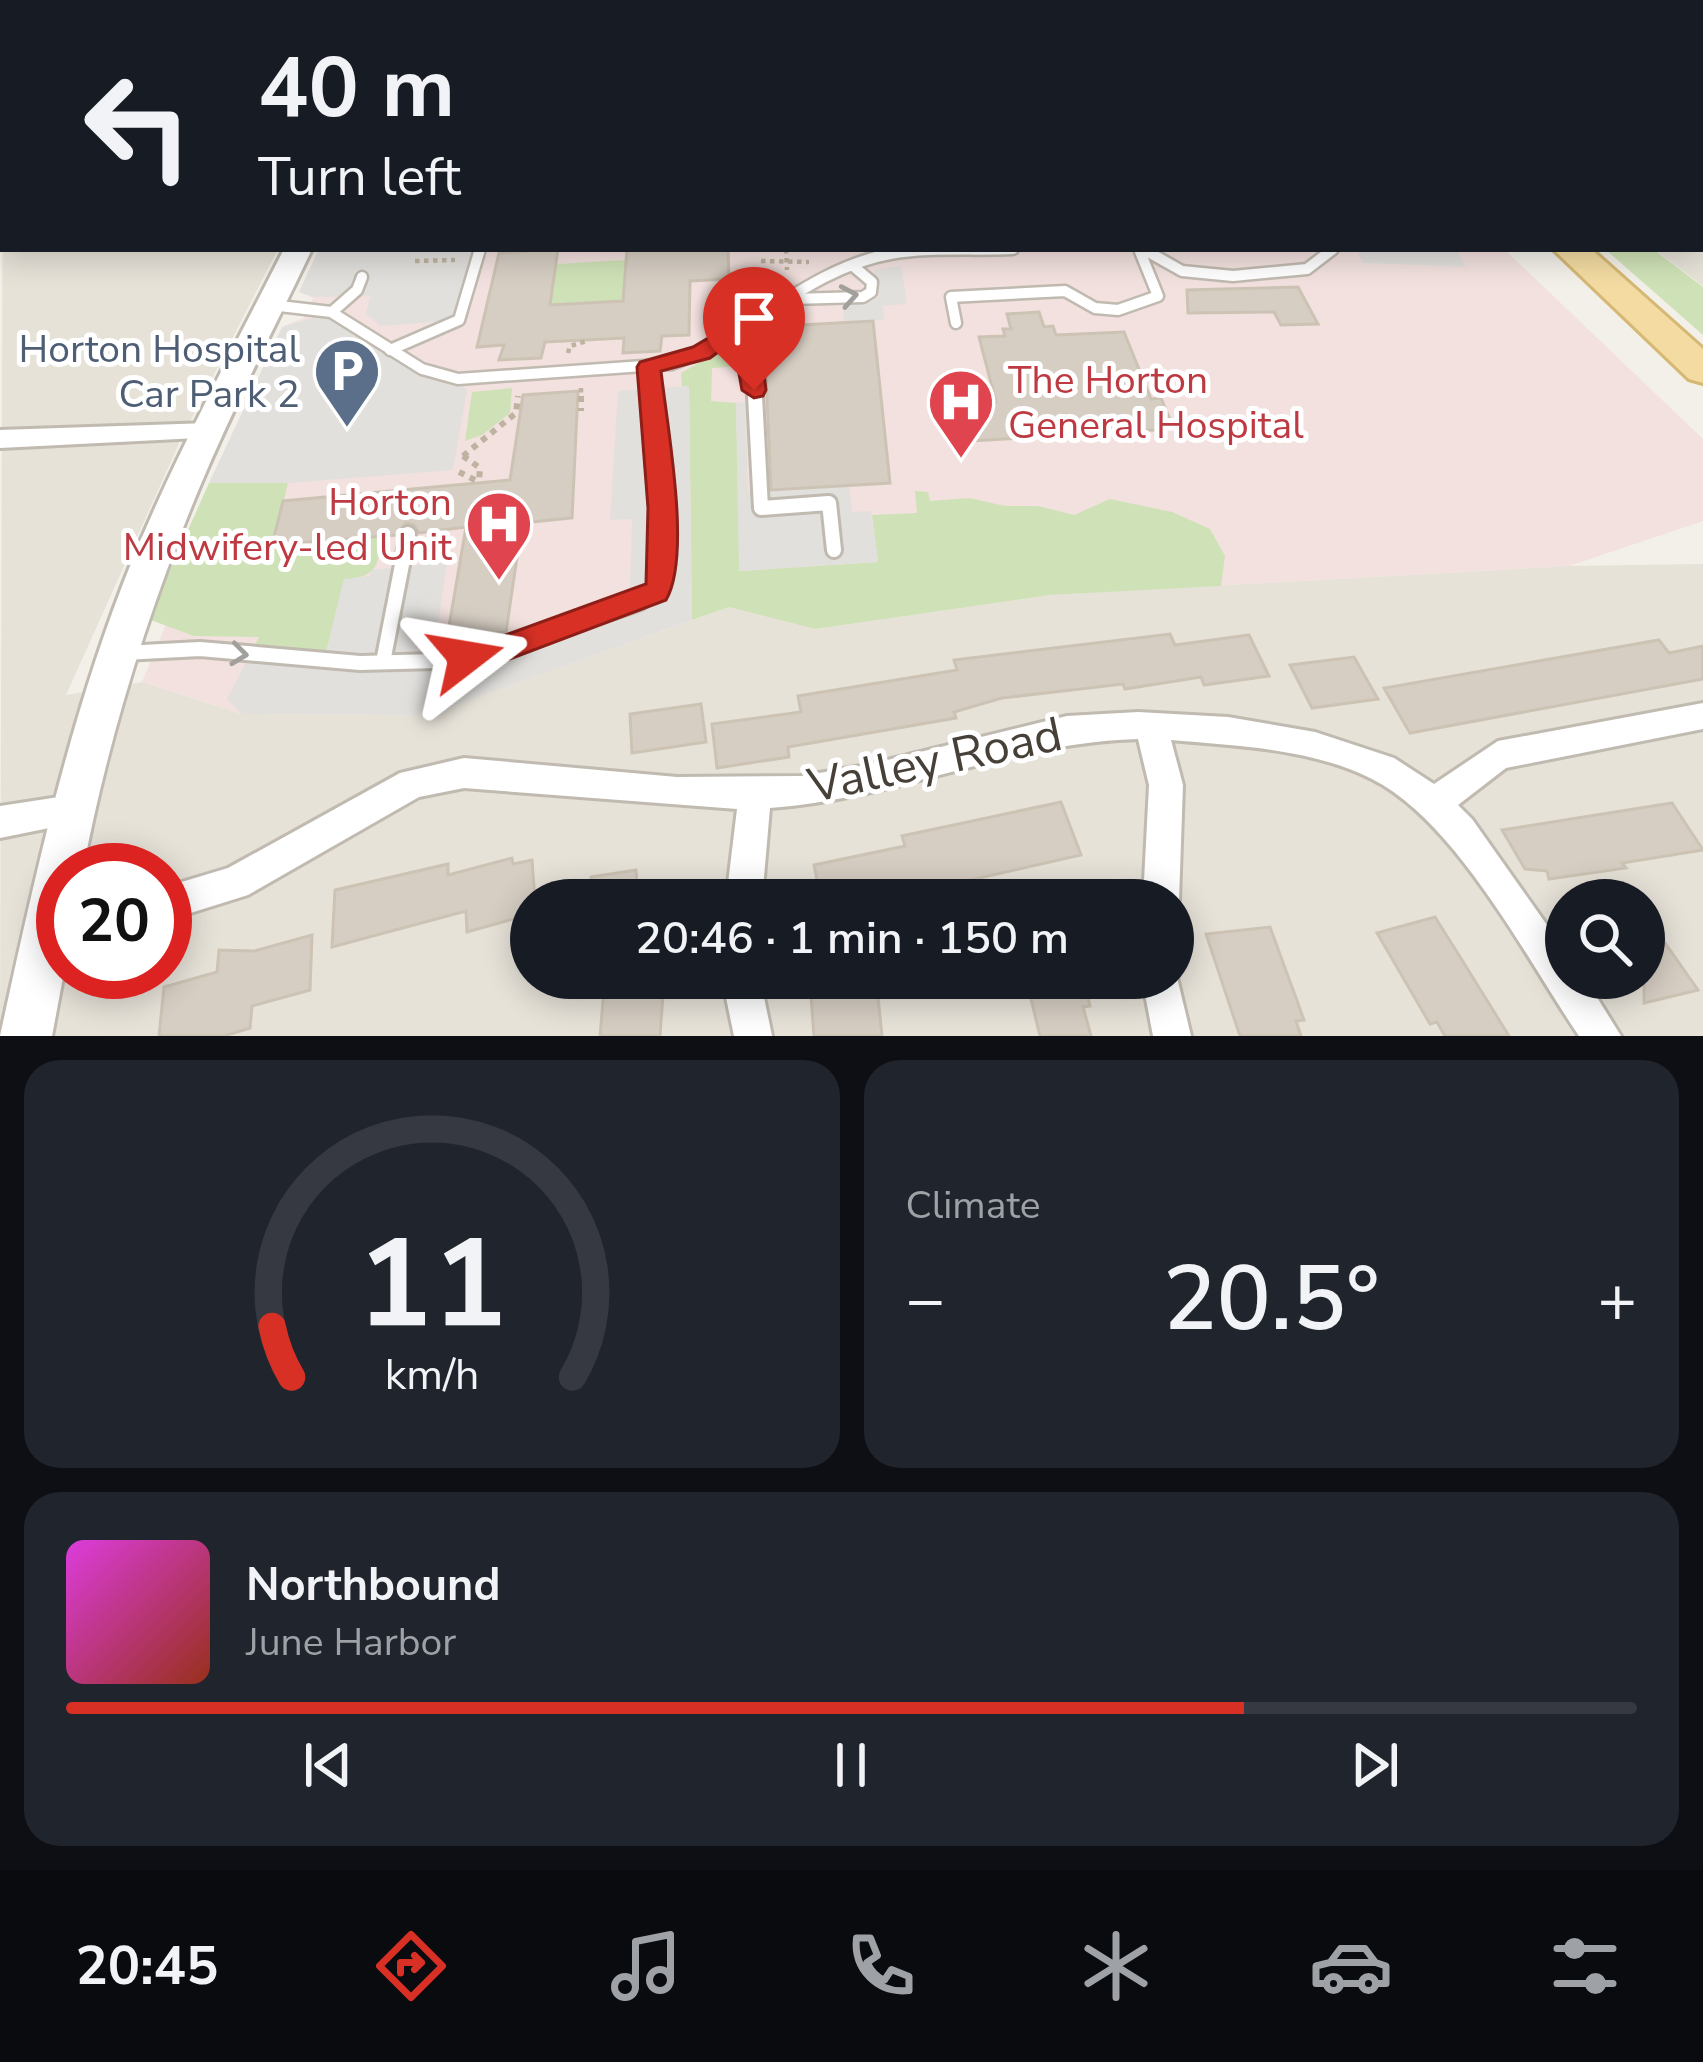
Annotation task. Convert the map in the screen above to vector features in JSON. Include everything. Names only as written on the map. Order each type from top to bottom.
[{"type":"main road","points":[[1573,252],[1703,370]]},
{"type":"street","points":[[68,843],[72,810],[148,566],[297,252]]},
{"type":"street","points":[[0,439],[209,431]]},
{"type":"street","points":[[1434,804],[1498,755],[1703,716]]},
{"type":"street","points":[[1153,726],[1166,785],[1162,879]]},
{"type":"street","name":"Valley Road","points":[[192,896],[236,883],[412,784],[438,776],[464,773],[755,795],[806,791],[1072,728],[1153,726],[1330,750],[1382,768],[1434,804],[1460,830],[1602,1036]]},
{"type":"street","points":[[746,879],[755,795]]},
{"type":"street","points":[[0,822],[72,810]]},
{"type":"street","points":[[26,1036],[37,999]]},
{"type":"street","points":[[745,999],[753,1036]]},
{"type":"street","points":[[1166,999],[1172,1036]]},
{"type":"lane","points":[[390,350],[459,320],[479,252]]},
{"type":"lane","points":[[271,305],[332,312],[428,374],[458,379],[649,367],[702,352],[853,266],[888,254],[938,252]]},
{"type":"lane","points":[[956,323],[951,297],[1065,291],[1095,308],[1143,305],[1158,296],[1142,252]]},
{"type":"lane","points":[[1147,252],[1182,271],[1233,276],[1307,269],[1330,252]]},
{"type":"lane","points":[[793,298],[863,297],[872,292],[872,282],[853,266]]},
{"type":"lane","points":[[332,312],[356,290],[362,277]]},
{"type":"lane","points":[[732,332],[748,340],[752,351],[760,508],[830,503],[834,550]]},
{"type":"lane","points":[[123,653],[200,649],[382,662],[494,652],[640,602],[656,592],[662,581],[662,508],[649,367]]},
{"type":"lane","points":[[382,662],[408,534]]},
{"type":"path","points":[[786,252],[787,270]]},
{"type":"path","points":[[760,261],[818,263]]},
{"type":"path","points":[[560,388],[581,387],[581,411]]},
{"type":"path","points":[[463,456],[516,413],[519,391]]},
{"type":"path","points":[[463,456],[474,437]]},
{"type":"path","points":[[459,472],[479,482],[480,467],[463,456]]},
{"type":"shaded area","points":[[2,252],[276,252],[182,437],[66,695],[142,682],[242,714],[429,715],[729,607],[815,629],[1050,595],[1569,566],[1703,564],[1703,1036],[0,1036]]},
{"type":"shaded area","name":"The Horton General Hospital","points":[[318,252],[1507,252],[1703,439],[1703,521],[1569,566],[1050,595],[815,629],[729,607],[429,715],[242,714],[142,682],[166,624],[148,619],[282,327],[304,318],[313,298],[299,292]]},
{"type":"shaded area","points":[[318,252],[479,252],[459,320],[381,326],[366,314],[370,296],[314,297],[299,292]]},
{"type":"shaded area","points":[[1358,252],[1458,252],[1466,267],[1363,263]]},
{"type":"shaded area","points":[[1658,252],[1703,252],[1703,286]]},
{"type":"shaded area","points":[[901,266],[907,304],[883,306],[884,320],[844,322],[843,304],[870,302],[879,296],[874,270]]},
{"type":"shaded area","name":"Horton Hospital Car Park 2","points":[[332,312],[390,350],[458,379],[467,390],[453,470],[288,483],[209,483],[282,327]]},
{"type":"shaded area","points":[[689,386],[692,620],[429,715],[242,714],[227,699],[254,647],[326,653],[344,579],[370,576],[372,570],[447,562],[434,652],[445,651],[447,638],[513,631],[630,589],[632,519],[610,520],[618,391]]},
{"type":"shaded area","points":[[745,402],[748,491],[849,485],[852,512],[871,511],[878,562],[739,571],[736,403]]},
{"type":"green space","points":[[1608,252],[1657,252],[1703,287],[1703,335]]},
{"type":"green space","points":[[626,260],[623,301],[550,305],[556,264]]},
{"type":"green space","points":[[731,345],[741,348],[741,366],[712,368],[711,401],[736,403],[740,571],[878,562],[872,515],[917,513],[915,491],[928,492],[930,501],[969,498],[1074,515],[1110,499],[1172,512],[1210,529],[1225,556],[1221,586],[1050,595],[815,629],[729,607],[692,620],[689,387],[682,386],[681,373]]},
{"type":"green space","points":[[512,388],[510,413],[482,435],[465,441],[472,392]]},
{"type":"green space","points":[[209,483],[288,483],[273,544],[382,536],[374,568],[344,580],[326,653],[254,647],[259,637],[194,636],[148,619]]},
{"type":"building","points":[[558,252],[550,305],[623,301],[627,252],[728,252],[729,279],[690,281],[689,335],[662,336],[660,351],[623,353],[624,338],[545,342],[541,358],[499,360],[504,345],[477,347],[499,253]]},
{"type":"building","points":[[1298,287],[1318,324],[1281,325],[1274,312],[1188,313],[1187,290]]},
{"type":"building","points":[[1039,312],[1044,327],[1053,326],[1056,335],[1124,332],[1151,399],[1161,398],[1174,429],[954,442],[947,410],[996,402],[979,337],[1005,336],[1003,329],[1011,329],[1007,314]]},
{"type":"building","points":[[873,321],[890,483],[771,490],[764,327]]},
{"type":"building","points":[[578,391],[572,518],[522,523],[506,632],[447,638],[466,527],[419,533],[406,523],[396,535],[272,545],[283,501],[510,480],[523,395]]},
{"type":"building","points":[[1170,634],[1175,645],[1249,635],[1269,676],[1204,685],[1201,677],[1125,689],[1123,684],[1002,698],[954,712],[956,718],[788,747],[789,757],[717,768],[712,724],[801,712],[798,696],[957,670],[954,660]]},
{"type":"building","points":[[1659,640],[1669,653],[1703,646],[1703,679],[1410,733],[1384,688]]},
{"type":"building","points":[[1354,657],[1378,699],[1312,708],[1290,665]]},
{"type":"building","points":[[701,704],[706,742],[632,753],[630,714]]},
{"type":"building","points":[[1061,802],[1081,855],[975,879],[817,879],[814,865],[905,846],[902,836]]},
{"type":"building","points":[[1672,803],[1703,850],[1549,879],[1547,871],[1525,869],[1502,830]]},
{"type":"building","points":[[512,858],[513,864],[532,860],[533,879],[510,879],[510,920],[467,932],[466,911],[332,947],[335,890],[448,864],[448,875]]},
{"type":"building","points":[[636,870],[637,879],[591,879]]},
{"type":"building","points":[[1435,917],[1509,1036],[1445,1036],[1437,1022],[1430,1024],[1377,933]]},
{"type":"building","points":[[1270,927],[1304,1020],[1296,1021],[1301,1036],[1240,1036],[1206,934]]},
{"type":"building","points":[[312,935],[310,990],[252,1006],[250,1028],[224,1036],[159,1036],[163,999],[192,999],[192,979],[217,972],[219,950],[254,951]]},
{"type":"building","points":[[1665,943],[1698,990],[1665,998]]},
{"type":"building","points":[[603,999],[663,999],[660,1036],[600,1036]]},
{"type":"building","points":[[811,999],[878,999],[882,1036],[814,1036]]},
{"type":"building","points":[[1031,999],[1088,999],[1090,1006],[1083,1007],[1091,1036],[1040,1036]]},
{"type":"place","name":"Horton Hospital Car Park 2","points":[[347,430]]},
{"type":"place","name":"The Horton General Hospital","points":[[961,461]]},
{"type":"place","name":"Horton Midwifery-led Unit","points":[[499,583]]},
{"type":"route","points":[[466,657],[494,652],[640,602],[656,592],[662,581],[662,508],[649,367],[702,352],[732,332],[748,340],[754,390]]}]
